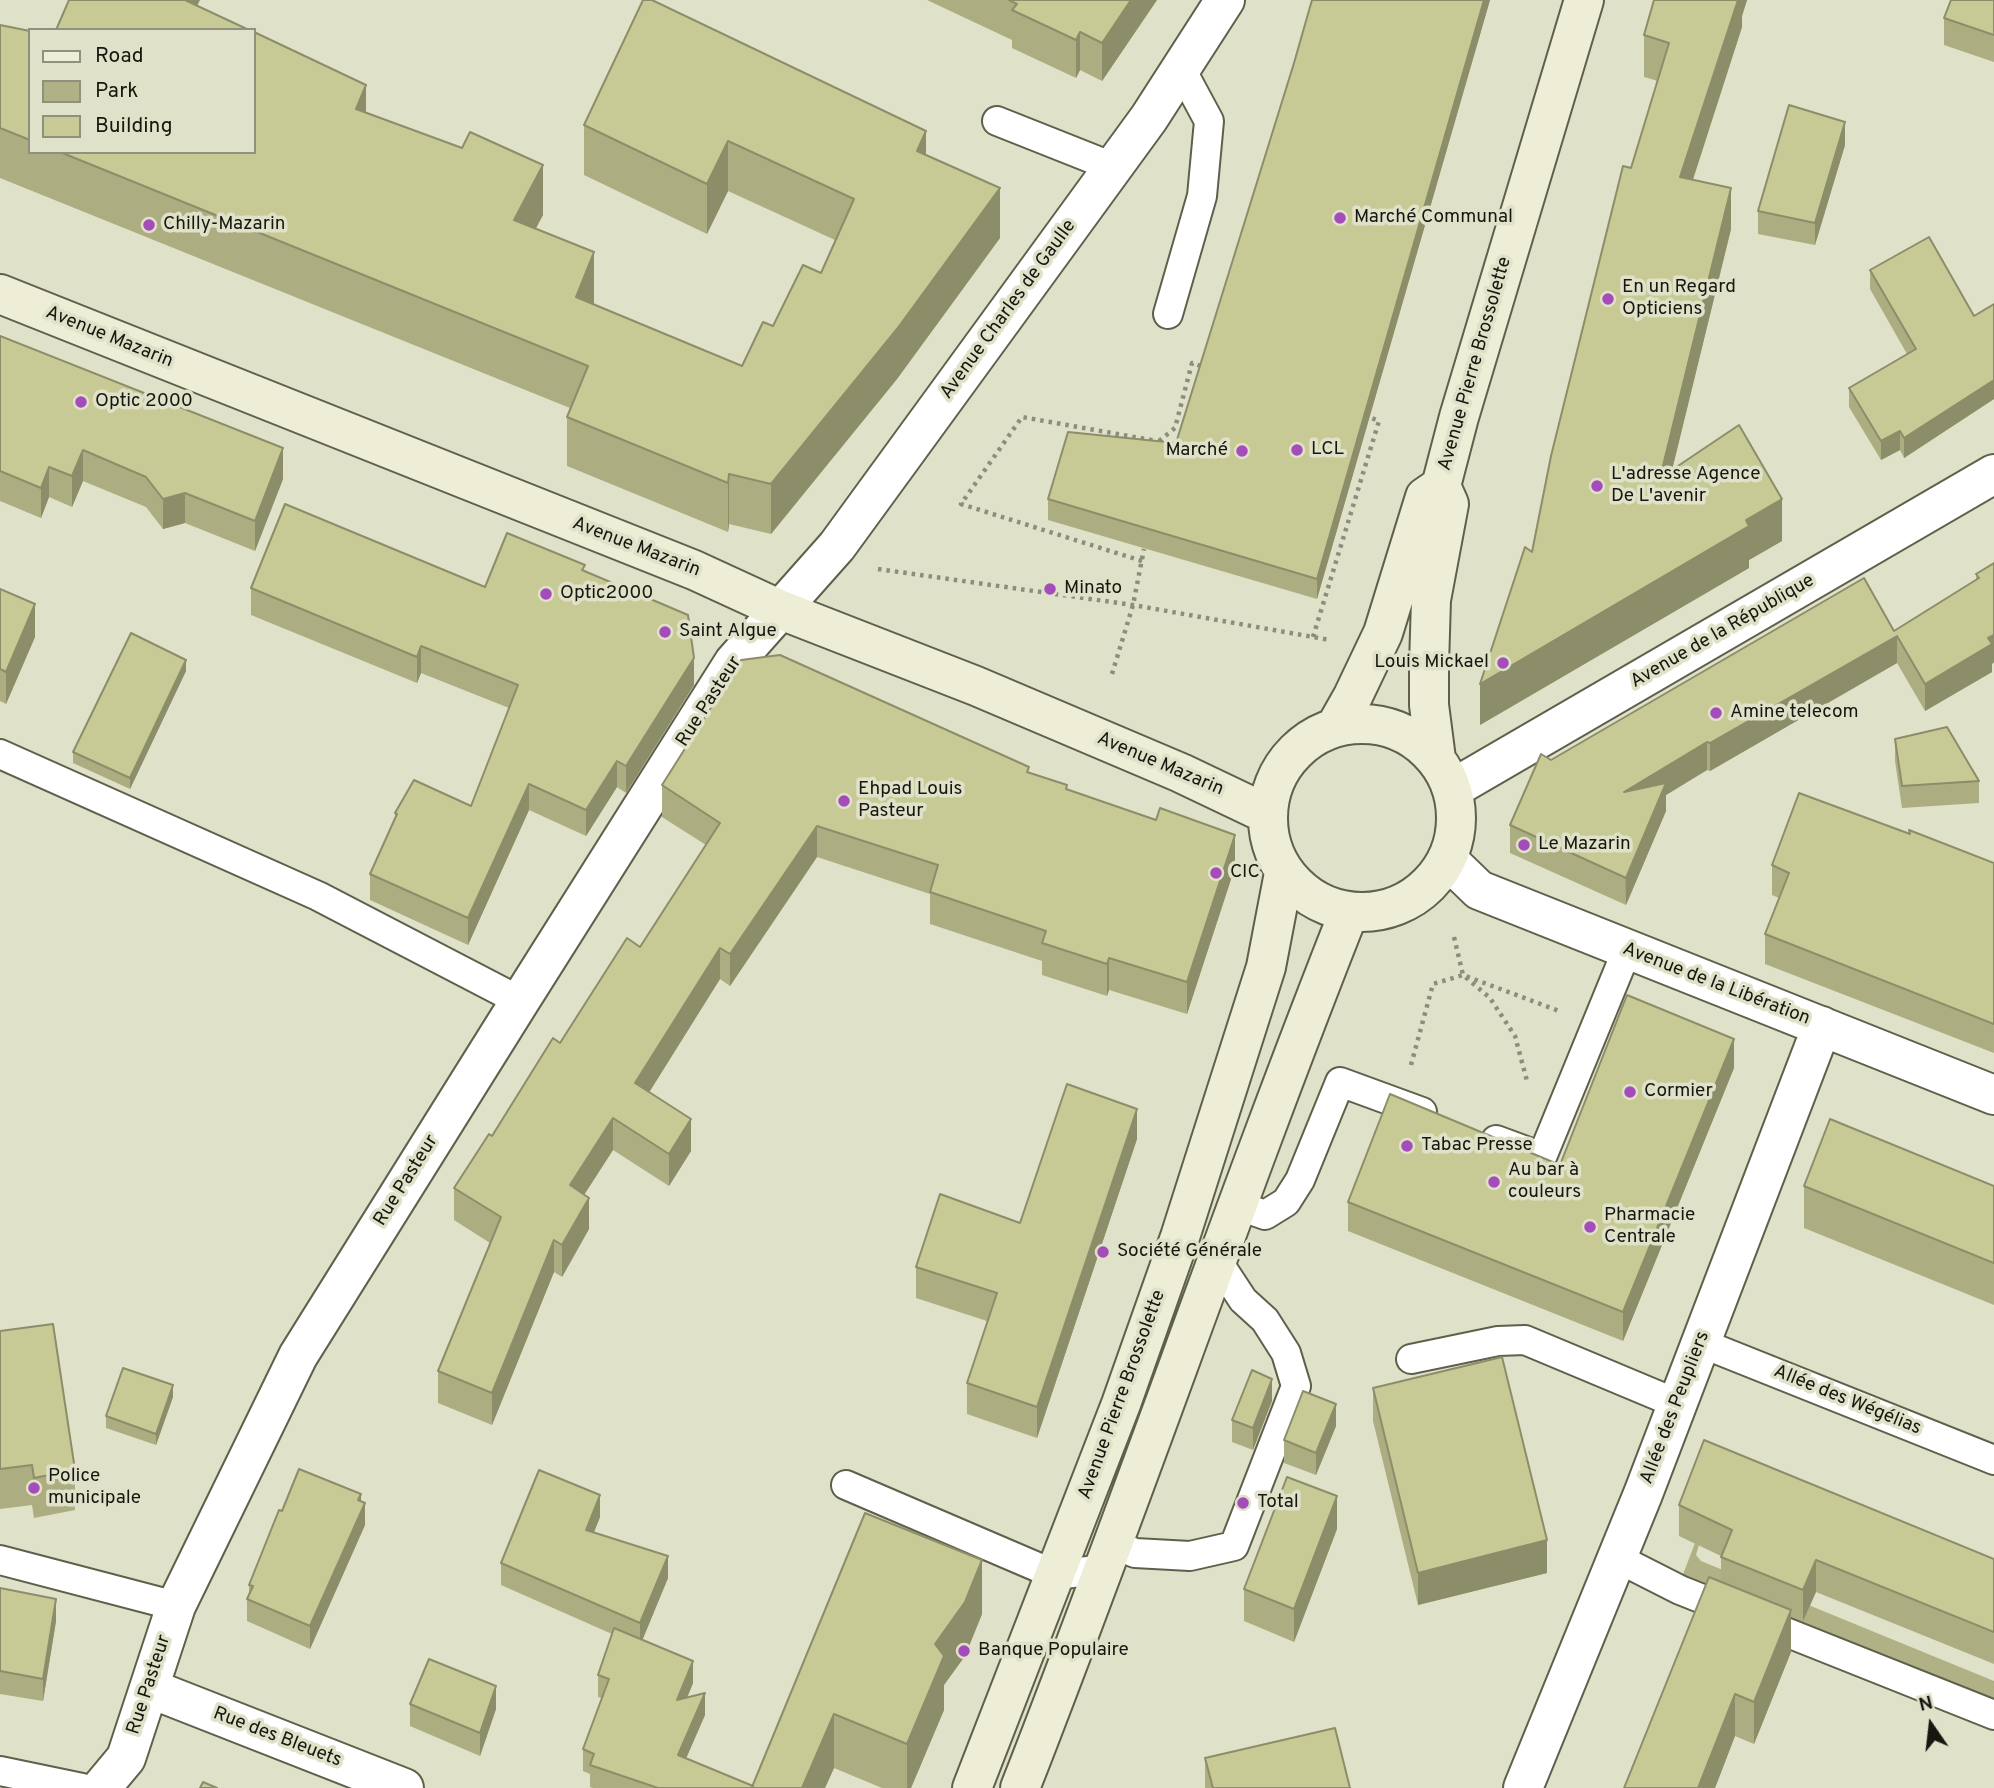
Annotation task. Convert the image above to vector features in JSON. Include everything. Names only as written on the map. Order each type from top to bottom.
[{"type":"main road","name":"Avenue Pierre Brossolette","points":[[1444,774],[1429,705],[1431,600],[1449,504],[1441,486],[1466,392],[1584,0]]},
{"type":"main road","name":"Avenue Mazarin","points":[[0,294],[694,570],[781,610],[976,686],[1219,789],[1267,814]]},
{"type":"main road","name":"Avenue Pierre Brossolette","points":[[1336,726],[1383,633],[1425,497],[1441,486]]},
{"type":"main road","points":[[1376,724],[1409,736],[1444,774],[1456,825],[1447,859],[1432,881],[1412,898],[1388,909],[1349,912],[1306,895],[1284,873],[1270,845],[1267,814],[1276,776],[1301,745],[1336,726],[1376,724]]},
{"type":"main road","name":"Avenue Pierre Brossolette","points":[[972,1788],[1056,1575],[1180,1237],[1266,967],[1284,873]]},
{"type":"main road","points":[[1020,1788],[1349,912]]},
{"type":"main road","points":[[1215,1125],[1216,1181],[1237,1205]]},
{"type":"street","name":"Avenue Charles de Gaulle","points":[[781,610],[837,546],[1113,167],[1225,0]]},
{"type":"street","name":"Avenue de la République","points":[[1444,774],[1994,474]]},
{"type":"street","name":"Rue Pasteur","points":[[101,1788],[126,1758],[176,1606],[298,1356],[734,662],[781,610]]},
{"type":"street","name":"Avenue de la Libération","points":[[1447,859],[1479,890],[1994,1095]]},
{"type":"street","name":"Allée des Peupliers","points":[[1523,1788],[1678,1404],[1822,1026]]},
{"type":"street","name":"Rue des Bleuets","points":[[149,1688],[404,1788]]},
{"type":"lane","points":[[1168,314],[1202,196],[1209,121],[1181,69]]},
{"type":"lane","points":[[997,121],[1113,167]]},
{"type":"lane","points":[[0,754],[318,896],[520,1001]]},
{"type":"lane","points":[[1471,1130],[1542,1157],[1627,950]]},
{"type":"lane","points":[[1237,1205],[1265,1215],[1286,1202],[1300,1180],[1340,1082],[1445,1121]]},
{"type":"lane","points":[[846,1485],[1056,1575],[1109,1556],[1135,1553],[1189,1556],[1234,1546],[1296,1386],[1286,1353],[1265,1320],[1243,1300],[1218,1262]]},
{"type":"lane","points":[[1412,1359],[1497,1340],[1525,1340],[1678,1404]]},
{"type":"lane","name":"Allée des Wégélias","points":[[1701,1343],[1994,1460]]},
{"type":"lane","points":[[1617,1558],[1680,1590],[1994,1715]]},
{"type":"lane","points":[[0,1560],[176,1606]]},
{"type":"lane","points":[[0,1771],[82,1788]]},
{"type":"path","points":[[1156,452],[1159,442],[1175,428],[1192,363],[1206,367]]},
{"type":"path","points":[[1313,637],[1379,421],[1357,413]]},
{"type":"path","points":[[1142,561],[961,504],[1021,417],[1159,442]]},
{"type":"path","points":[[1112,674],[1133,605],[1144,549]]},
{"type":"path","points":[[874,568],[1133,605],[1338,641]]},
{"type":"path","points":[[1454,937],[1463,975],[1490,998],[1515,1036],[1528,1085],[1565,1102]]},
{"type":"path","points":[[1409,1071],[1433,984],[1463,975],[1597,1025]]},
{"type":"green space","points":[[1695,1543],[1699,1545],[1696,1555],[1701,1561],[1994,1681],[1994,1703],[1682,1577]]},
{"type":"building","points":[[69,0],[185,0],[245,28],[57,28]]},
{"type":"building","points":[[643,0],[652,0],[926,131],[917,151],[1000,188],[897,329],[771,484],[729,474],[728,483],[567,417],[588,366],[65,154],[256,154],[256,33],[366,85],[356,109],[462,148],[470,132],[543,165],[514,220],[594,252],[576,297],[742,366],[763,322],[773,326],[803,265],[821,273],[854,199],[728,141],[707,184],[584,125]]},
{"type":"building","points":[[1009,0],[1131,0],[1102,43],[1080,32],[1076,40],[1012,10],[1017,4]]},
{"type":"building","points":[[1312,0],[1484,0],[1317,579],[1048,499],[1068,432],[1176,443]]},
{"type":"building","points":[[1654,0],[1738,0],[1680,177],[1731,188],[1660,478],[1739,425],[1782,499],[1746,520],[1749,526],[1480,684],[1525,547],[1532,552],[1551,456],[1623,166],[1631,168],[1669,43],[1644,35]]},
{"type":"building","points":[[1951,0],[1994,0],[1994,35],[1944,18]]},
{"type":"building","points":[[0,25],[28,31],[28,139],[0,128]]},
{"type":"building","points":[[1789,105],[1845,122],[1815,223],[1758,211]]},
{"type":"building","points":[[1929,237],[1974,316],[1994,304],[1994,380],[1904,438],[1900,431],[1881,441],[1849,388],[1916,349],[1870,270]]},
{"type":"building","points":[[0,336],[283,448],[255,521],[185,493],[163,499],[146,477],[83,450],[72,476],[49,467],[41,488],[0,471]]},
{"type":"building","points":[[285,504],[485,587],[507,533],[585,565],[582,570],[688,615],[694,658],[626,766],[617,761],[586,810],[529,784],[468,918],[370,874],[397,814],[395,813],[414,780],[471,806],[518,685],[421,646],[417,657],[251,588]]},
{"type":"building","points":[[1994,563],[1994,635],[1988,638],[1992,644],[1925,684],[1897,636],[1710,743],[1707,742],[1624,792],[1666,783],[1626,878],[1510,825],[1541,754],[1551,760],[1864,578],[1894,631],[1979,578],[1976,574]]},
{"type":"building","points":[[0,589],[35,604],[6,672],[0,669]]},
{"type":"building","points":[[131,633],[186,660],[130,778],[73,752]]},
{"type":"building","points":[[780,655],[1029,767],[1027,772],[1067,785],[1066,789],[1156,820],[1160,808],[1235,835],[1187,982],[1109,958],[1107,964],[1042,943],[1046,931],[930,892],[938,865],[817,826],[730,954],[720,948],[635,1083],[691,1119],[669,1154],[613,1118],[570,1185],[589,1198],[562,1245],[554,1240],[492,1393],[438,1371],[501,1217],[454,1188],[489,1134],[492,1136],[553,1038],[560,1043],[627,938],[640,947],[720,823],[662,785],[741,660]]},
{"type":"building","points":[[1947,727],[1979,781],[1902,786],[1895,739]]},
{"type":"building","points":[[1799,793],[1910,834],[1909,830],[1994,863],[1994,1024],[1765,934],[1789,873],[1772,865]]},
{"type":"building","points":[[1627,995],[1734,1039],[1623,1312],[1348,1202],[1390,1094],[1560,1165]]},
{"type":"building","points":[[1067,1084],[1137,1109],[1037,1407],[967,1383],[997,1293],[916,1267],[940,1194],[1020,1223]]},
{"type":"building","points":[[1830,1119],[1994,1186],[1994,1263],[1804,1186]]},
{"type":"building","points":[[53,1324],[75,1470],[34,1478],[32,1465],[0,1469],[0,1331]]},
{"type":"building","points":[[1502,1357],[1547,1540],[1418,1573],[1373,1388]]},
{"type":"building","points":[[123,1368],[173,1385],[156,1434],[106,1416]]},
{"type":"building","points":[[1252,1370],[1272,1379],[1253,1428],[1232,1420]]},
{"type":"building","points":[[1303,1391],[1336,1404],[1316,1453],[1284,1440]]},
{"type":"building","points":[[1704,1440],[1994,1559],[1994,1632],[1816,1560],[1803,1590],[1721,1557],[1732,1530],[1679,1505]]},
{"type":"building","points":[[299,1469],[361,1494],[358,1500],[365,1503],[310,1626],[247,1599],[253,1586],[249,1585],[279,1510],[282,1511]]},
{"type":"building","points":[[539,1470],[600,1495],[586,1530],[668,1556],[640,1623],[501,1563]]},
{"type":"building","points":[[1287,1477],[1337,1496],[1294,1609],[1244,1589]]},
{"type":"building","points":[[865,1513],[982,1560],[965,1602],[935,1644],[944,1656],[907,1744],[834,1714],[802,1788],[752,1787]]},
{"type":"building","points":[[1709,1577],[1791,1610],[1754,1702],[1735,1694],[1698,1788],[1624,1788]]},
{"type":"building","points":[[0,1588],[56,1599],[43,1679],[0,1671]]},
{"type":"building","points":[[614,1628],[693,1661],[677,1700],[705,1693],[678,1755],[753,1786],[752,1788],[658,1788],[590,1765],[594,1754],[583,1749],[609,1679],[598,1675]]},
{"type":"building","points":[[429,1659],[496,1686],[480,1733],[410,1704]]},
{"type":"building","points":[[1335,1728],[1350,1788],[1213,1788],[1205,1758]]},
{"type":"building","points":[[203,1782],[217,1788],[200,1788]]},
{"type":"place","name":"Marché Communal","points":[[1340,218]]},
{"type":"place","name":"Chilly-Mazarin","points":[[149,225]]},
{"type":"place","name":"En un Regard Opticiens","points":[[1608,299]]},
{"type":"place","name":"Optic 2000","points":[[81,402]]},
{"type":"place","name":"LCL","points":[[1297,450]]},
{"type":"place","name":"Marché","points":[[1242,451]]},
{"type":"place","name":"L'adresse Agence De L'avenir","points":[[1597,486]]},
{"type":"place","name":"Minato","points":[[1050,589]]},
{"type":"place","name":"Optic2000","points":[[546,594]]},
{"type":"place","name":"Saint Algue","points":[[665,632]]},
{"type":"place","name":"Louis Mickael","points":[[1503,663]]},
{"type":"place","name":"Amine telecom","points":[[1716,713]]},
{"type":"place","name":"Ehpad Louis Pasteur","points":[[844,801]]},
{"type":"place","name":"Le Mazarin","points":[[1524,845]]},
{"type":"place","name":"CIC","points":[[1216,873]]},
{"type":"place","name":"Cormier","points":[[1630,1092]]},
{"type":"place","name":"Tabac Presse","points":[[1407,1146]]},
{"type":"place","name":"Au bar à couleurs","points":[[1494,1182]]},
{"type":"place","name":"Pharmacie Centrale","points":[[1590,1227]]},
{"type":"place","name":"Société Générale","points":[[1103,1252]]},
{"type":"place","name":"Police municipale","points":[[34,1488]]},
{"type":"place","name":"Total","points":[[1243,1503]]},
{"type":"place","name":"Banque Populaire","points":[[964,1651]]}]
